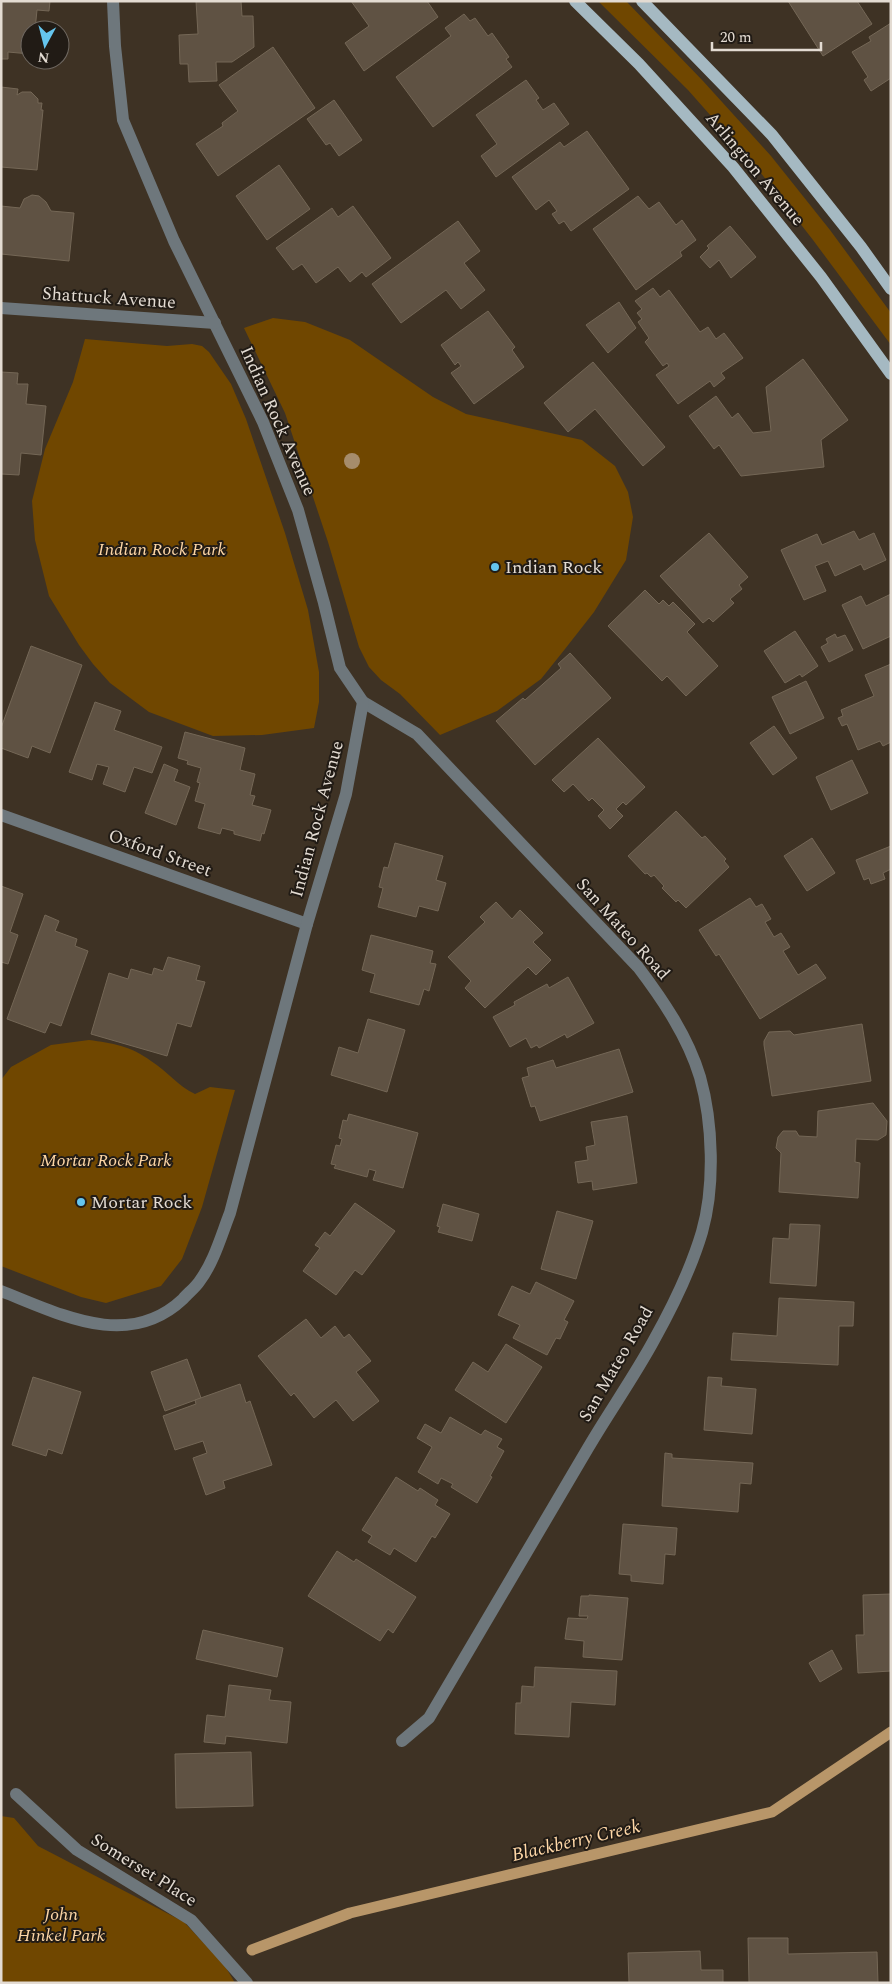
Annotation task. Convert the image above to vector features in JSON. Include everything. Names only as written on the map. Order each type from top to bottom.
[{"type":"main road","name":"Arlington Avenue","points":[[575,1],[639,64],[733,167],[821,277],[891,374]]},
{"type":"main road","name":"Arlington Avenue","points":[[642,1],[772,135],[861,247],[891,289]]},
{"type":"street","name":"Indian Rock Avenue","points":[[1,1291],[83,1321],[112,1326],[131,1325],[150,1320],[170,1311],[199,1283],[216,1251],[230,1213],[307,924],[346,794],[363,702],[340,668],[298,510],[263,422],[174,241],[123,120],[115,46],[113,1]]},
{"type":"street","name":"Shattuck Avenue","points":[[1,308],[215,323]]},
{"type":"street","name":"San Mateo Road","points":[[363,702],[417,734],[638,967],[663,1001],[684,1038],[700,1076],[708,1117],[711,1153],[709,1189],[702,1230],[688,1268],[654,1341],[601,1426],[429,1718],[402,1742]]},
{"type":"street","name":"Oxford Street","points":[[1,815],[307,924]]},
{"type":"street","name":"Somerset Place","points":[[16,1794],[77,1850],[191,1920],[246,1983]]},
{"type":"green space","points":[[598,1],[626,1],[703,81],[771,156],[830,230],[891,313],[891,345],[757,168],[688,90]]},
{"type":"green space","points":[[273,318],[305,322],[350,340],[433,397],[466,414],[582,440],[615,466],[628,492],[633,517],[626,560],[594,612],[541,679],[497,711],[440,735],[400,694],[381,680],[369,667],[359,647],[328,542],[285,413],[244,328]]},
{"type":"green space","name":"Indian Rock Park","points":[[85,339],[167,346],[192,344],[202,346],[209,352],[231,384],[246,419],[285,533],[308,610],[319,672],[319,702],[314,728],[262,735],[213,736],[149,712],[110,683],[93,664],[49,596],[35,540],[32,501],[45,449],[73,382]]},
{"type":"green space","name":"Mortar Rock Park","points":[[89,1040],[113,1044],[144,1056],[183,1087],[195,1094],[210,1087],[235,1090],[202,1207],[182,1259],[161,1286],[106,1303],[81,1297],[1,1266],[1,1080],[11,1067],[51,1045]]},
{"type":"green space","name":"John Hinkel Park","points":[[1,1816],[14,1818],[38,1846],[184,1922],[225,1966],[235,1983],[1,1983]]},
{"type":"building","points":[[1,1],[50,1],[49,11],[37,10],[36,20],[20,20],[20,53],[8,52],[8,59],[1,59]]},
{"type":"building","points":[[196,1],[241,1],[242,16],[253,16],[254,47],[232,62],[216,62],[217,81],[189,82],[188,64],[180,64],[179,35],[198,34]]},
{"type":"building","points":[[351,1],[427,1],[438,17],[364,71],[345,43],[369,26]]},
{"type":"building","points":[[788,1],[857,1],[872,24],[823,56]]},
{"type":"building","points":[[464,14],[470,21],[475,18],[488,36],[492,33],[509,57],[506,59],[512,67],[433,127],[396,77],[451,36],[445,28]]},
{"type":"building","points":[[891,23],[891,78],[871,91],[864,80],[868,77],[852,52],[871,41],[869,37]]},
{"type":"building","points":[[273,47],[315,108],[218,176],[196,144],[223,126],[222,123],[238,111],[219,85]]},
{"type":"building","points":[[526,80],[539,98],[536,100],[543,110],[554,103],[569,124],[496,177],[481,156],[497,144],[476,115]]},
{"type":"building","points":[[1,87],[18,89],[17,95],[22,92],[31,92],[38,99],[38,103],[42,103],[41,110],[43,110],[37,170],[1,167]]},
{"type":"building","points":[[334,100],[362,140],[339,156],[330,143],[326,145],[307,119]]},
{"type":"building","points":[[587,131],[629,189],[571,231],[564,221],[559,224],[552,214],[557,211],[549,200],[536,210],[512,177],[560,142],[564,147]]},
{"type":"building","points":[[279,165],[310,209],[267,240],[236,196]]},
{"type":"building","points":[[32,195],[39,196],[46,202],[51,211],[74,213],[69,261],[1,254],[1,206],[20,208],[24,199]]},
{"type":"building","points":[[638,196],[649,209],[659,202],[676,225],[682,220],[696,240],[680,252],[682,256],[636,290],[593,229]]},
{"type":"building","points":[[353,206],[391,258],[366,277],[362,272],[350,282],[338,267],[316,283],[302,264],[293,270],[276,248],[332,208],[338,217]]},
{"type":"building","points":[[458,221],[480,251],[464,263],[485,290],[461,309],[446,290],[401,323],[372,284]]},
{"type":"building","points":[[730,226],[756,257],[731,278],[719,260],[710,268],[700,257],[709,248],[707,246]]},
{"type":"building","points":[[653,288],[660,297],[669,290],[700,332],[708,327],[716,339],[724,333],[743,358],[721,373],[725,378],[714,387],[710,381],[678,404],[656,375],[669,366],[667,363],[663,366],[645,342],[649,338],[638,322],[642,319],[637,313],[642,309],[635,301]]},
{"type":"building","points":[[619,302],[636,328],[608,353],[586,325]]},
{"type":"building","points":[[488,311],[515,347],[512,350],[524,367],[474,404],[451,373],[461,366],[458,362],[455,365],[441,345]]},
{"type":"building","points":[[803,359],[848,420],[821,440],[824,467],[741,476],[719,445],[714,449],[689,416],[716,396],[732,418],[738,413],[753,433],[771,431],[766,387]]},
{"type":"building","points":[[593,362],[665,447],[643,466],[595,409],[568,432],[544,403]]},
{"type":"building","points":[[1,372],[18,373],[17,384],[28,384],[26,404],[46,406],[41,455],[21,453],[19,475],[1,474]]},
{"type":"building","points":[[854,531],[859,540],[874,533],[886,560],[864,570],[861,564],[835,576],[828,561],[815,566],[826,591],[804,600],[781,550],[817,534],[822,545]]},
{"type":"building","points":[[709,533],[748,577],[739,585],[742,589],[730,599],[734,603],[713,622],[709,618],[703,623],[660,576]]},
{"type":"building","points":[[645,590],[659,604],[663,600],[669,606],[673,602],[695,624],[687,632],[718,666],[686,696],[667,676],[662,681],[608,626]]},
{"type":"building","points":[[891,594],[891,636],[863,649],[842,605],[861,596],[866,606]]},
{"type":"building","points":[[795,631],[818,666],[802,677],[800,674],[785,683],[764,651]]},
{"type":"building","points":[[835,634],[837,638],[845,635],[853,650],[829,662],[821,647],[828,643],[826,639]]},
{"type":"building","points":[[31,646],[82,665],[50,753],[32,746],[28,758],[1,748],[1,728]]},
{"type":"building","points":[[570,653],[611,698],[535,765],[496,721],[523,698],[525,700],[561,668],[558,664]]},
{"type":"building","points":[[891,664],[891,742],[883,746],[880,741],[858,750],[847,724],[842,726],[838,718],[843,716],[841,710],[874,696],[865,675]]},
{"type":"building","points":[[806,681],[824,718],[790,734],[772,697]]},
{"type":"building","points":[[95,702],[121,711],[114,730],[162,747],[152,773],[134,767],[125,792],[103,784],[109,767],[97,764],[92,780],[69,772]]},
{"type":"building","points":[[774,726],[797,758],[773,775],[750,743]]},
{"type":"building","points":[[185,732],[245,748],[240,770],[255,774],[250,795],[255,796],[252,805],[271,810],[260,841],[234,834],[234,831],[222,828],[220,834],[198,828],[205,804],[195,801],[200,783],[197,782],[201,768],[187,764],[188,761],[178,758]]},
{"type":"building","points":[[598,738],[645,787],[626,805],[623,802],[616,809],[623,816],[610,829],[598,816],[604,810],[592,798],[589,801],[573,784],[564,792],[552,780]]},
{"type":"building","points":[[852,760],[868,793],[831,810],[816,777]]},
{"type":"building","points":[[164,764],[178,770],[174,781],[190,787],[176,825],[145,813]]},
{"type":"building","points":[[676,811],[702,838],[705,836],[726,859],[724,861],[729,867],[686,908],[678,900],[676,902],[662,888],[664,886],[654,875],[651,877],[647,873],[645,874],[628,856]]},
{"type":"building","points":[[812,838],[835,873],[807,891],[784,856]]},
{"type":"building","points":[[395,843],[443,856],[436,880],[446,883],[438,911],[419,906],[416,917],[378,907],[383,888],[379,887],[384,867],[388,868]]},
{"type":"building","points":[[891,846],[891,869],[883,873],[885,879],[871,884],[869,878],[864,880],[856,860]]},
{"type":"building","points":[[1,886],[23,894],[10,932],[18,935],[8,964],[1,962]]},
{"type":"building","points":[[750,898],[756,907],[762,904],[771,919],[765,922],[774,937],[781,933],[790,947],[783,951],[798,975],[816,964],[826,978],[760,1019],[719,954],[716,956],[699,930]]},
{"type":"building","points":[[496,902],[512,919],[520,910],[543,933],[533,942],[551,960],[536,975],[528,967],[485,1008],[465,988],[471,981],[448,957],[485,922],[480,917]]},
{"type":"building","points":[[45,915],[59,921],[55,931],[77,939],[75,946],[88,951],[61,1026],[50,1022],[45,1033],[7,1019]]},
{"type":"building","points":[[371,935],[433,951],[430,963],[436,964],[429,991],[424,989],[419,1005],[370,992],[375,974],[362,970]]},
{"type":"building","points":[[168,957],[200,966],[196,980],[205,982],[191,1027],[177,1023],[167,1056],[91,1034],[109,973],[128,979],[131,969],[152,975],[154,968],[163,971]]},
{"type":"building","points":[[568,977],[594,1023],[567,1038],[565,1034],[539,1048],[537,1045],[531,1048],[526,1038],[510,1047],[493,1017],[515,1005],[514,1002],[547,984],[549,988]]},
{"type":"building","points":[[368,1019],[405,1030],[387,1092],[331,1075],[339,1047],[358,1053]]},
{"type":"building","points":[[862,1024],[871,1081],[772,1096],[764,1045],[769,1032],[790,1031],[794,1035]]},
{"type":"building","points":[[619,1049],[633,1092],[540,1121],[535,1106],[531,1107],[522,1078],[529,1076],[527,1068],[553,1060],[556,1068]]},
{"type":"building","points":[[873,1103],[887,1121],[886,1135],[878,1140],[856,1139],[855,1162],[860,1163],[858,1198],[779,1192],[781,1153],[776,1148],[778,1137],[783,1131],[796,1131],[799,1136],[817,1137],[818,1111]]},
{"type":"building","points":[[349,1114],[418,1133],[403,1188],[373,1180],[376,1171],[369,1169],[367,1177],[334,1168],[336,1165],[331,1164],[336,1145],[340,1146],[342,1139],[339,1138],[343,1120],[347,1121]]},
{"type":"building","points":[[627,1116],[637,1183],[593,1190],[592,1181],[578,1183],[575,1162],[588,1160],[586,1147],[595,1145],[591,1122]]},
{"type":"building","points":[[355,1203],[395,1231],[362,1275],[355,1270],[336,1295],[303,1271],[320,1248],[315,1245],[325,1232],[330,1236]]},
{"type":"building","points":[[443,1204],[479,1214],[472,1241],[438,1232],[440,1227],[437,1226]]},
{"type":"building","points":[[557,1211],[593,1221],[576,1279],[541,1269]]},
{"type":"building","points":[[790,1224],[820,1225],[816,1286],[770,1283],[773,1238],[789,1239]]},
{"type":"building","points":[[536,1282],[574,1301],[564,1320],[568,1322],[560,1339],[556,1338],[547,1355],[513,1338],[520,1325],[498,1315],[512,1286],[530,1294]]},
{"type":"building","points":[[779,1298],[854,1302],[853,1326],[839,1326],[838,1365],[731,1360],[733,1333],[777,1336]]},
{"type":"building","points":[[306,1319],[321,1338],[335,1326],[344,1338],[349,1334],[371,1361],[356,1372],[379,1401],[353,1421],[336,1400],[314,1418],[294,1393],[291,1396],[258,1356]]},
{"type":"building","points":[[506,1344],[542,1367],[506,1423],[455,1390],[473,1362],[488,1372]]},
{"type":"building","points":[[187,1359],[201,1398],[165,1411],[151,1372]]},
{"type":"building","points":[[33,1377],[81,1392],[62,1454],[48,1449],[46,1456],[12,1445]]},
{"type":"building","points":[[708,1377],[722,1378],[721,1386],[756,1389],[752,1434],[704,1430]]},
{"type":"building","points":[[240,1384],[246,1403],[250,1401],[272,1465],[223,1481],[225,1488],[206,1495],[193,1458],[207,1453],[203,1441],[175,1450],[163,1416],[196,1404],[195,1400]]},
{"type":"building","points":[[450,1417],[481,1435],[485,1430],[502,1439],[497,1447],[504,1451],[477,1503],[451,1487],[453,1484],[441,1478],[438,1484],[418,1472],[432,1447],[417,1438],[425,1424],[441,1433]]},
{"type":"building","points":[[665,1453],[672,1454],[672,1458],[753,1463],[751,1484],[740,1483],[738,1512],[662,1506]]},
{"type":"building","points":[[396,1477],[418,1491],[420,1488],[438,1500],[435,1505],[450,1514],[435,1538],[432,1536],[416,1562],[394,1548],[390,1555],[368,1542],[372,1536],[362,1530]]},
{"type":"building","points":[[623,1524],[677,1528],[675,1555],[665,1554],[663,1584],[631,1581],[631,1575],[619,1574]]},
{"type":"building","points":[[337,1551],[354,1562],[356,1559],[416,1597],[393,1633],[388,1629],[380,1641],[308,1596]]},
{"type":"building","points":[[891,1594],[891,1671],[858,1673],[856,1635],[864,1635],[863,1595]]},
{"type":"building","points":[[581,1596],[628,1598],[622,1660],[583,1657],[584,1641],[565,1639],[568,1618],[587,1619],[588,1616],[579,1616]]},
{"type":"building","points":[[203,1630],[283,1648],[277,1677],[196,1659]]},
{"type":"building","points":[[832,1650],[842,1669],[820,1682],[809,1663]]},
{"type":"building","points":[[535,1667],[617,1671],[615,1705],[571,1702],[569,1737],[515,1734],[516,1703],[521,1703],[522,1686],[534,1687]]},
{"type":"building","points":[[229,1685],[271,1690],[269,1700],[291,1702],[287,1743],[226,1736],[225,1744],[204,1742],[207,1715],[225,1717]]},
{"type":"building","points":[[251,1752],[253,1806],[176,1808],[175,1754]]},
{"type":"building","points":[[748,1938],[788,1938],[788,1954],[877,1952],[878,1983],[749,1983]]},
{"type":"building","points":[[700,1951],[701,1970],[723,1970],[723,1983],[629,1983],[628,1953]]},
{"type":"waterway","name":"Blackberry Creek","points":[[252,1950],[350,1913],[772,1812],[891,1732]]},
{"type":"place","name":"Indian Rock","points":[[495,567]]},
{"type":"place","name":"Mortar Rock","points":[[81,1202]]}]
